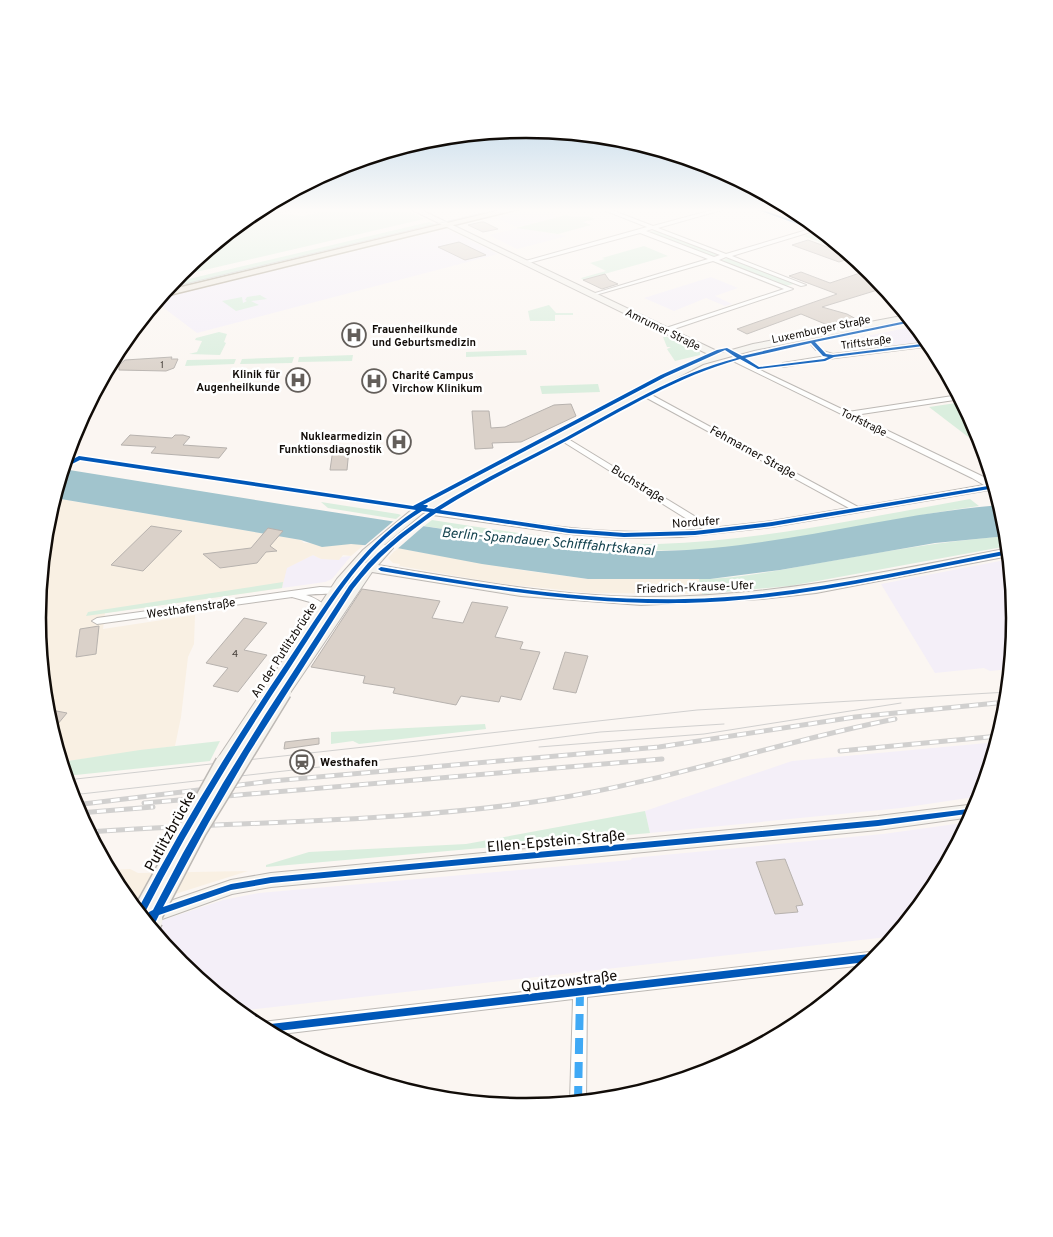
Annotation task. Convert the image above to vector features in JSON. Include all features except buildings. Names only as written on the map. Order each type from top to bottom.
[{"type":"main road","points":[[187,279],[242,267]]},
{"type":"main road","points":[[175,292],[273,267]]},
{"type":"main road","name":"Amrumer Straße","points":[[540,267],[735,360]]},
{"type":"main road","name":"Luxemburger Straße","points":[[418,513],[683,370],[722,355],[903,320]]},
{"type":"main road","name":"Luxemburger Straße","points":[[418,513],[565,439],[672,382],[735,360],[818,348],[903,321]]},
{"type":"main road","name":"An der Putlitzbrücke","points":[[232,762],[343,591],[373,554],[418,513]]},
{"type":"main road","name":"Friedrich-Krause-Ufer","points":[[362,566],[565,598],[641,602],[762,595],[816,589],[1003,553]]},
{"type":"main road","name":"An der Putlitzbrücke","points":[[311,640],[324,610],[343,591]]},
{"type":"main road","name":"Putlitzbrücke","points":[[144,910],[232,762]]},
{"type":"main road","name":"Putlitzbrücke","points":[[152,920],[232,762]]},
{"type":"main road","name":"Ellen-Epstein-Straße","points":[[147,914],[231,887],[271,880],[849,826],[966,811]]},
{"type":"street","points":[[598,294],[690,267]]},
{"type":"street","points":[[731,267],[789,289]]},
{"type":"street","points":[[669,329],[803,285],[755,267]]},
{"type":"street","name":"Triftstraße","points":[[784,365],[825,360],[833,356],[921,345]]},
{"type":"street","name":"Triftstraße","points":[[818,348],[833,356]]},
{"type":"street","name":"Torfstraße","points":[[735,360],[987,483]]},
{"type":"street","name":"Fehmarner Straße","points":[[648,395],[858,510]]},
{"type":"street","points":[[847,414],[953,398]]},
{"type":"street","name":"Buchstraße","points":[[565,439],[706,527],[709,532]]},
{"type":"street","name":"Nordufer","points":[[418,513],[594,533],[651,535],[709,532],[858,510],[988,487]]},
{"type":"street","name":"Westhafenstraße","points":[[97,621],[320,590],[343,591]]},
{"type":"street","name":"Westhafenstraße","points":[[285,595],[308,598],[316,602],[324,610]]},
{"type":"street","name":"Quitzowstraße","points":[[275,1027],[866,958]]},
{"type":"street","points":[[578,1096],[580,992]]},
{"type":"shaded area","points":[[292,267],[450,267],[197,333],[162,306],[171,296]]},
{"type":"shaded area","points":[[711,277],[738,288],[715,296],[732,304],[725,306],[706,298],[674,311],[644,298]]},
{"type":"shaded area","points":[[909,327],[919,342],[862,349],[847,340]]},
{"type":"shaded area","points":[[62,499],[301,540],[304,543],[365,544],[351,556],[343,555],[339,560],[321,559],[313,555],[287,568],[282,588],[105,613],[103,629],[195,615],[194,644],[188,657],[181,717],[175,746],[68,761],[55,712],[50,681],[46,618],[50,556]]},
{"type":"shaded area","points":[[397,548],[521,570],[588,579],[699,579],[702,594],[590,593],[497,583],[399,566],[400,564],[393,563],[388,558]]},
{"type":"shaded area","points":[[313,555],[321,559],[351,556],[332,579],[325,582],[282,588],[286,568]]},
{"type":"shaded area","points":[[1003,560],[1007,618],[1004,670],[990,671],[984,668],[935,673],[881,584]]},
{"type":"shaded area","points":[[990,743],[972,797],[901,808],[650,833],[645,811],[792,761]]},
{"type":"shaded area","points":[[960,823],[926,885],[908,911],[886,937],[248,1010],[210,980],[155,923],[223,900],[259,893],[631,860],[632,858],[883,834]]},
{"type":"shaded area","points":[[130,869],[138,873],[248,871],[141,905],[118,870]]},
{"type":"green space","points":[[200,267],[219,267],[194,273]]},
{"type":"green space","points":[[241,267],[272,267],[177,290],[186,280]]},
{"type":"green space","points":[[597,267],[630,267],[583,280],[581,278],[606,271]]},
{"type":"green space","points":[[735,267],[751,267],[794,284],[785,286]]},
{"type":"green space","points":[[260,295],[267,299],[251,301],[259,305],[236,311],[222,301],[242,297],[243,303],[247,301],[245,300],[247,297]]},
{"type":"green space","points":[[549,305],[556,313],[573,313],[573,315],[555,315],[555,321],[530,321],[528,311]]},
{"type":"green space","points":[[219,332],[227,334],[224,342],[226,343],[220,355],[189,354],[197,352],[202,341],[195,340],[196,338]]},
{"type":"green space","points":[[663,337],[668,337],[700,352],[700,355],[675,361],[667,349],[671,347],[667,347]]},
{"type":"green space","points":[[526,350],[527,355],[466,357],[466,352]]},
{"type":"green space","points":[[353,355],[352,361],[298,362],[299,357]]},
{"type":"green space","points":[[294,357],[292,363],[240,364],[242,359]]},
{"type":"green space","points":[[236,359],[234,364],[185,366],[187,360]]},
{"type":"green space","points":[[598,384],[600,392],[542,394],[540,386]]},
{"type":"green space","points":[[955,403],[972,440],[929,407]]},
{"type":"green space","points":[[970,499],[979,506],[811,536],[710,549],[638,550],[602,548],[495,537],[424,526],[432,520],[573,540],[658,544],[697,542],[776,533]]},
{"type":"green space","points":[[321,502],[401,515],[396,519],[328,508]]},
{"type":"green space","points":[[1000,537],[1002,547],[790,586],[702,594],[699,579],[744,576],[913,547]]},
{"type":"green space","points":[[283,582],[282,588],[86,616],[88,612]]},
{"type":"green space","points":[[485,724],[486,729],[359,744],[353,741],[331,744],[331,732]]},
{"type":"green space","points":[[220,741],[210,761],[73,775],[68,761]]},
{"type":"green space","points":[[645,811],[650,833],[266,867],[266,865],[309,852],[466,844]]},
{"type":"water","points":[[70,470],[538,543],[630,551],[704,549],[747,544],[958,509],[993,506],[1000,537],[935,543],[780,570],[710,579],[588,579],[482,564],[397,548],[351,544],[322,547],[301,540],[62,499]]},
{"type":"pier","points":[[396,519],[426,524],[395,551],[363,547]]},
{"type":"tram line","points":[[181,285],[257,267]]},
{"type":"tram line","points":[[74,779],[697,710],[1001,692]]},
{"type":"tram line","points":[[539,747],[704,734],[901,703]]},
{"type":"tram line","points":[[80,794],[417,756],[600,732],[724,724]]},
{"type":"railway","points":[[84,804],[272,781],[659,747],[855,717],[999,703]]},
{"type":"railway","points":[[96,831],[376,817],[490,808],[547,800],[678,773],[851,728],[895,719]]},
{"type":"railway","points":[[840,751],[992,737]]},
{"type":"railway","points":[[144,803],[662,759]]},
{"type":"railway","points":[[88,812],[153,807]]},
{"type":"marked path","points":[[578,1096],[580,992]]},
{"type":"cycle path","points":[[152,920],[226,785],[342,600],[370,564],[401,536],[423,519],[470,490],[638,400],[692,374],[760,353],[905,322]]},
{"type":"cycle path","points":[[812,342],[825,355],[833,356],[921,345]]},
{"type":"cycle path","points":[[415,507],[663,376],[719,351],[726,349],[758,368],[825,360],[833,356]]},
{"type":"cycle path","points":[[73,461],[79,458],[569,531],[624,535],[695,533],[772,524],[988,487]]},
{"type":"cycle path","points":[[143,908],[212,784],[252,720],[350,574],[383,537],[425,506]]},
{"type":"cycle path","points":[[381,569],[542,594],[606,600],[686,601],[732,598],[825,587],[1003,553]]},
{"type":"cycle path","points":[[152,914],[231,887],[271,880],[878,823],[966,811]]},
{"type":"cycle path","points":[[275,1027],[866,958]]},
{"type":"place","name":"Frauenheilkunde und Geburtsmedizin","points":[[354,335]]},
{"type":"place","name":"Klinik für Augenheilkunde","points":[[298,380]]},
{"type":"place","name":"Charité Campus Virchow Klinikum","points":[[374,381]]},
{"type":"place","name":"Nuklearmedizin Funktionsdiagnostik","points":[[399,442]]},
{"type":"place","name":"Westhafen","points":[[302,762]]},
{"type":"water label","name":"Berlin-Spandauer Schifffahrtskanal","points":[[548,541]]}]
